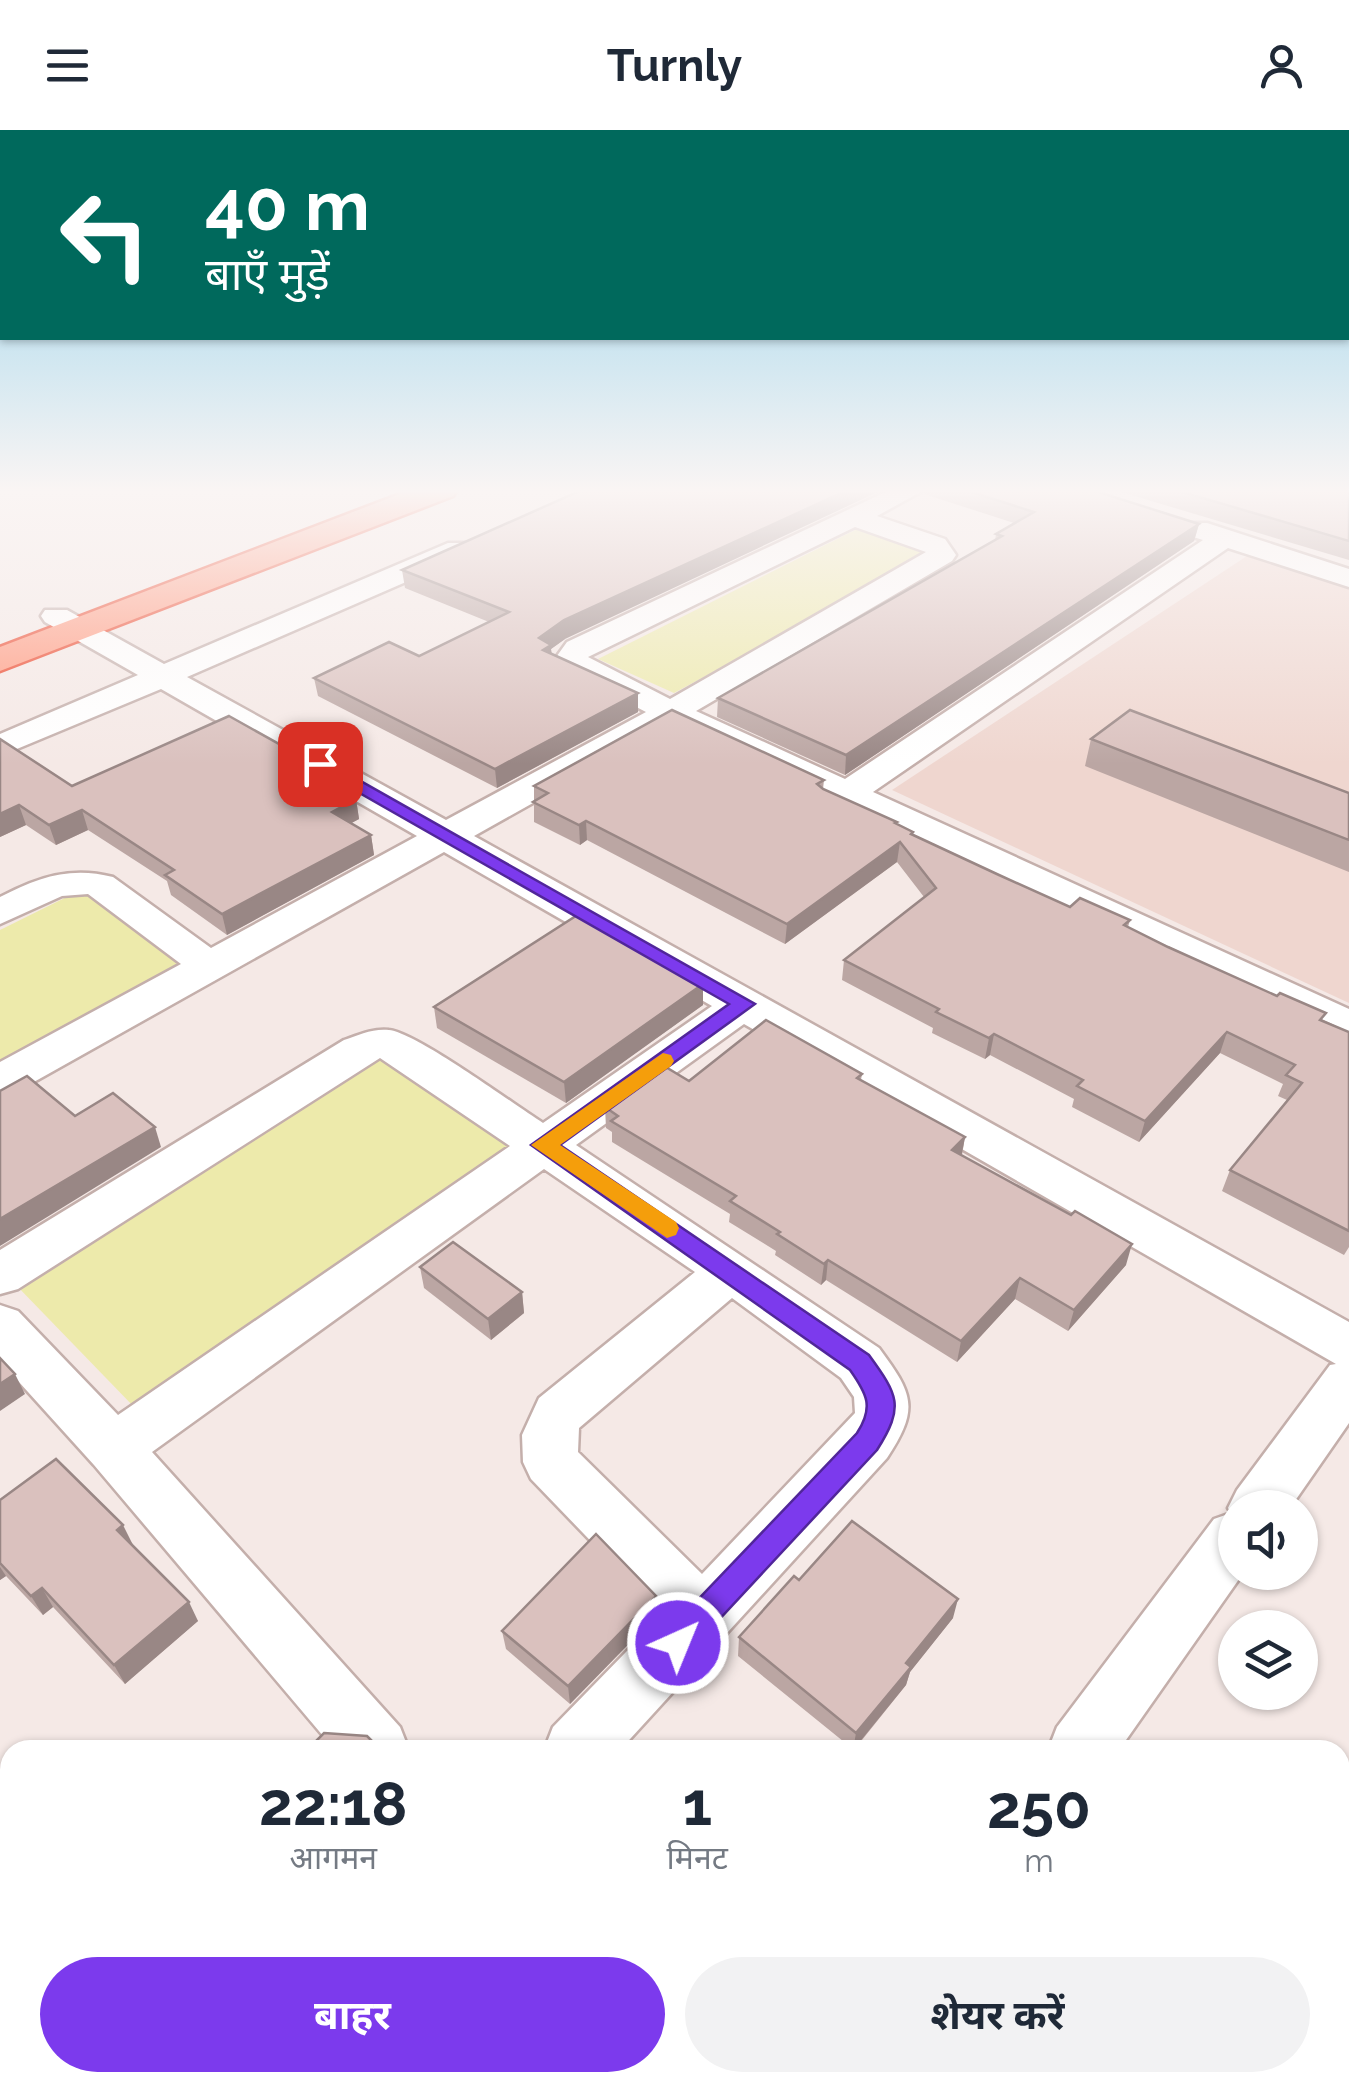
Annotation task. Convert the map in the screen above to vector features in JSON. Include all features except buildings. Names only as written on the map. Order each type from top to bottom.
[{"type":"highway","points":[[0,660],[69,622],[168,581]]},
{"type":"highway","points":[[0,637],[69,622],[185,581]]},
{"type":"street","points":[[0,746],[386,581]]},
{"type":"street","points":[[724,581],[571,654],[575,665],[1349,1026]]},
{"type":"street","points":[[0,1081],[670,712],[898,581]]},
{"type":"street","points":[[849,792],[1161,581]]},
{"type":"street","points":[[69,622],[1349,1347]]},
{"type":"street","points":[[0,912],[72,880],[100,885],[207,964]]},
{"type":"street","points":[[114,1448],[744,1004]]},
{"type":"street","points":[[0,1276],[359,1050],[376,1044],[401,1048],[860,1363],[880,1392],[883,1418],[867,1441],[585,1740]]},
{"type":"street","points":[[703,1616],[552,1462],[549,1436],[558,1414],[731,1271]]},
{"type":"street","points":[[0,1326],[114,1448],[368,1740]]},
{"type":"street","points":[[1270,1490],[1349,1381]]},
{"type":"street","points":[[1087,1740],[1218,1560]]},
{"type":"shaded area","points":[[754,581],[884,581],[674,693],[598,659]]},
{"type":"shaded area","points":[[1210,581],[1349,582],[1349,1003],[892,790]]},
{"type":"shaded area","points":[[89,886],[189,958],[0,1061],[0,930]]},
{"type":"shaded area","points":[[398,1046],[524,1136],[136,1409],[15,1284]]},
{"type":"slow traffic","points":[[663,1061],[543,1145],[667,1228]]},
{"type":"route","points":[[320,764],[744,1004],[543,1145],[860,1363],[880,1392],[883,1418],[867,1441],[678,1643]]}]
